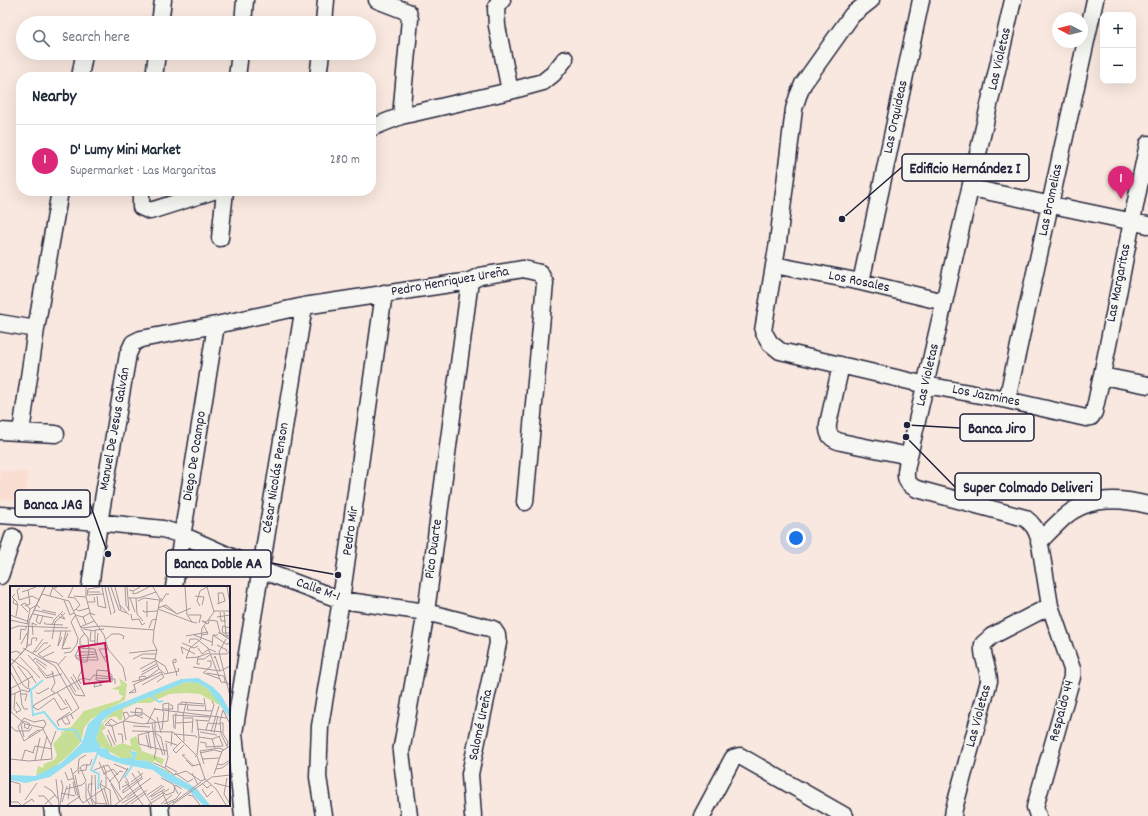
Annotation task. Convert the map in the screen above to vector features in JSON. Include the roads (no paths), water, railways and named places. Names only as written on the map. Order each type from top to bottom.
[{"type":"street","points":[[161,16],[163,0]]},
{"type":"street","points":[[244,16],[245,0]]},
{"type":"street","points":[[325,16],[326,0]]},
{"type":"street","points":[[377,0],[408,12],[410,19],[401,116]]},
{"type":"street","points":[[502,0],[498,3],[496,8],[497,26],[510,91]]},
{"type":"street","points":[[774,265],[794,109],[798,96],[804,84],[852,15],[871,0]]},
{"type":"street","name":"Las Orquideas","points":[[861,282],[921,0]]},
{"type":"street","name":"Las Violetas","points":[[953,812],[989,681],[988,670],[983,654],[983,644],[992,636],[1050,606],[1036,528],[1025,518],[917,489],[910,486],[906,480],[909,456],[1014,0]]},
{"type":"street","name":"Las Bromelias","points":[[1007,400],[1095,0]]},
{"type":"street","points":[[376,126],[401,116],[510,91],[542,82],[548,79],[565,59]]},
{"type":"street","points":[[81,72],[83,60]]},
{"type":"street","points":[[155,72],[156,60]]},
{"type":"street","points":[[238,72],[239,60]]},
{"type":"street","points":[[318,72],[319,60]]},
{"type":"street","name":"Las Margaritas","points":[[1086,418],[1091,417],[1094,412],[1131,222],[1148,144]]},
{"type":"street","points":[[971,188],[1148,226]]},
{"type":"street","points":[[21,432],[36,329],[59,196]]},
{"type":"street","points":[[141,196],[141,208],[150,211],[197,196]]},
{"type":"street","points":[[220,238],[224,196]]},
{"type":"street","name":"Los Rosales","points":[[774,265],[861,282],[944,302]]},
{"type":"street","name":"Los Jazmines","points":[[774,265],[763,332],[770,343],[780,351],[926,385],[1007,400],[1086,418]]},
{"type":"street","name":"Pedro Henriquez Ureña","points":[[133,343],[141,339],[304,306],[470,281],[480,276],[523,269],[540,273],[545,282],[524,502]]},
{"type":"street","name":"Pico Duarte","points":[[409,816],[401,752],[426,612],[470,281]]},
{"type":"street","name":"Pedro Mir","points":[[324,816],[318,777],[320,726],[341,600],[384,293]]},
{"type":"street","name":"César Nicolás Penson","points":[[243,816],[234,733],[304,306]]},
{"type":"street","points":[[0,323],[36,329]]},
{"type":"street","name":"Diego De Ocampo","points":[[174,586],[216,325]]},
{"type":"street","name":"Manuel De Jesus Galván","points":[[90,586],[99,523],[128,354],[133,343]]},
{"type":"street","points":[[841,365],[828,424],[829,436],[834,440],[841,442],[909,456]]},
{"type":"street","points":[[1102,376],[1148,385]]},
{"type":"street","points":[[0,431],[56,434]]},
{"type":"street","points":[[1039,542],[1068,514],[1081,506],[1099,500],[1113,499],[1148,505]]},
{"type":"street","name":"Calle M-1","points":[[0,515],[163,529],[182,535],[261,570],[341,600],[426,612],[493,629],[497,635]]},
{"type":"street","points":[[0,576],[13,537]]},
{"type":"street","name":"Respaldo 44","points":[[1038,816],[1035,807],[1072,677],[1072,669],[1050,606]]},
{"type":"street","name":"Salomé Ureña","points":[[473,816],[470,774],[498,643],[497,635]]},
{"type":"street","points":[[702,816],[733,758],[740,756],[845,816]]},
{"type":"street","points":[[52,806],[53,816]]},
{"type":"street","points":[[160,806],[161,816]]},
{"type":"place","name":"D' Lumy Mini Market","points":[[1121,199]]},
{"type":"place","name":"Edificio Hernández I","points":[[842,219]]},
{"type":"place","name":"Banca Jiro","points":[[907,425]]},
{"type":"place","name":"Super Colmado Deliveri","points":[[906,437]]},
{"type":"place","name":"Banca JAG","points":[[108,554]]},
{"type":"place","name":"Banca Doble AA","points":[[338,575]]}]
